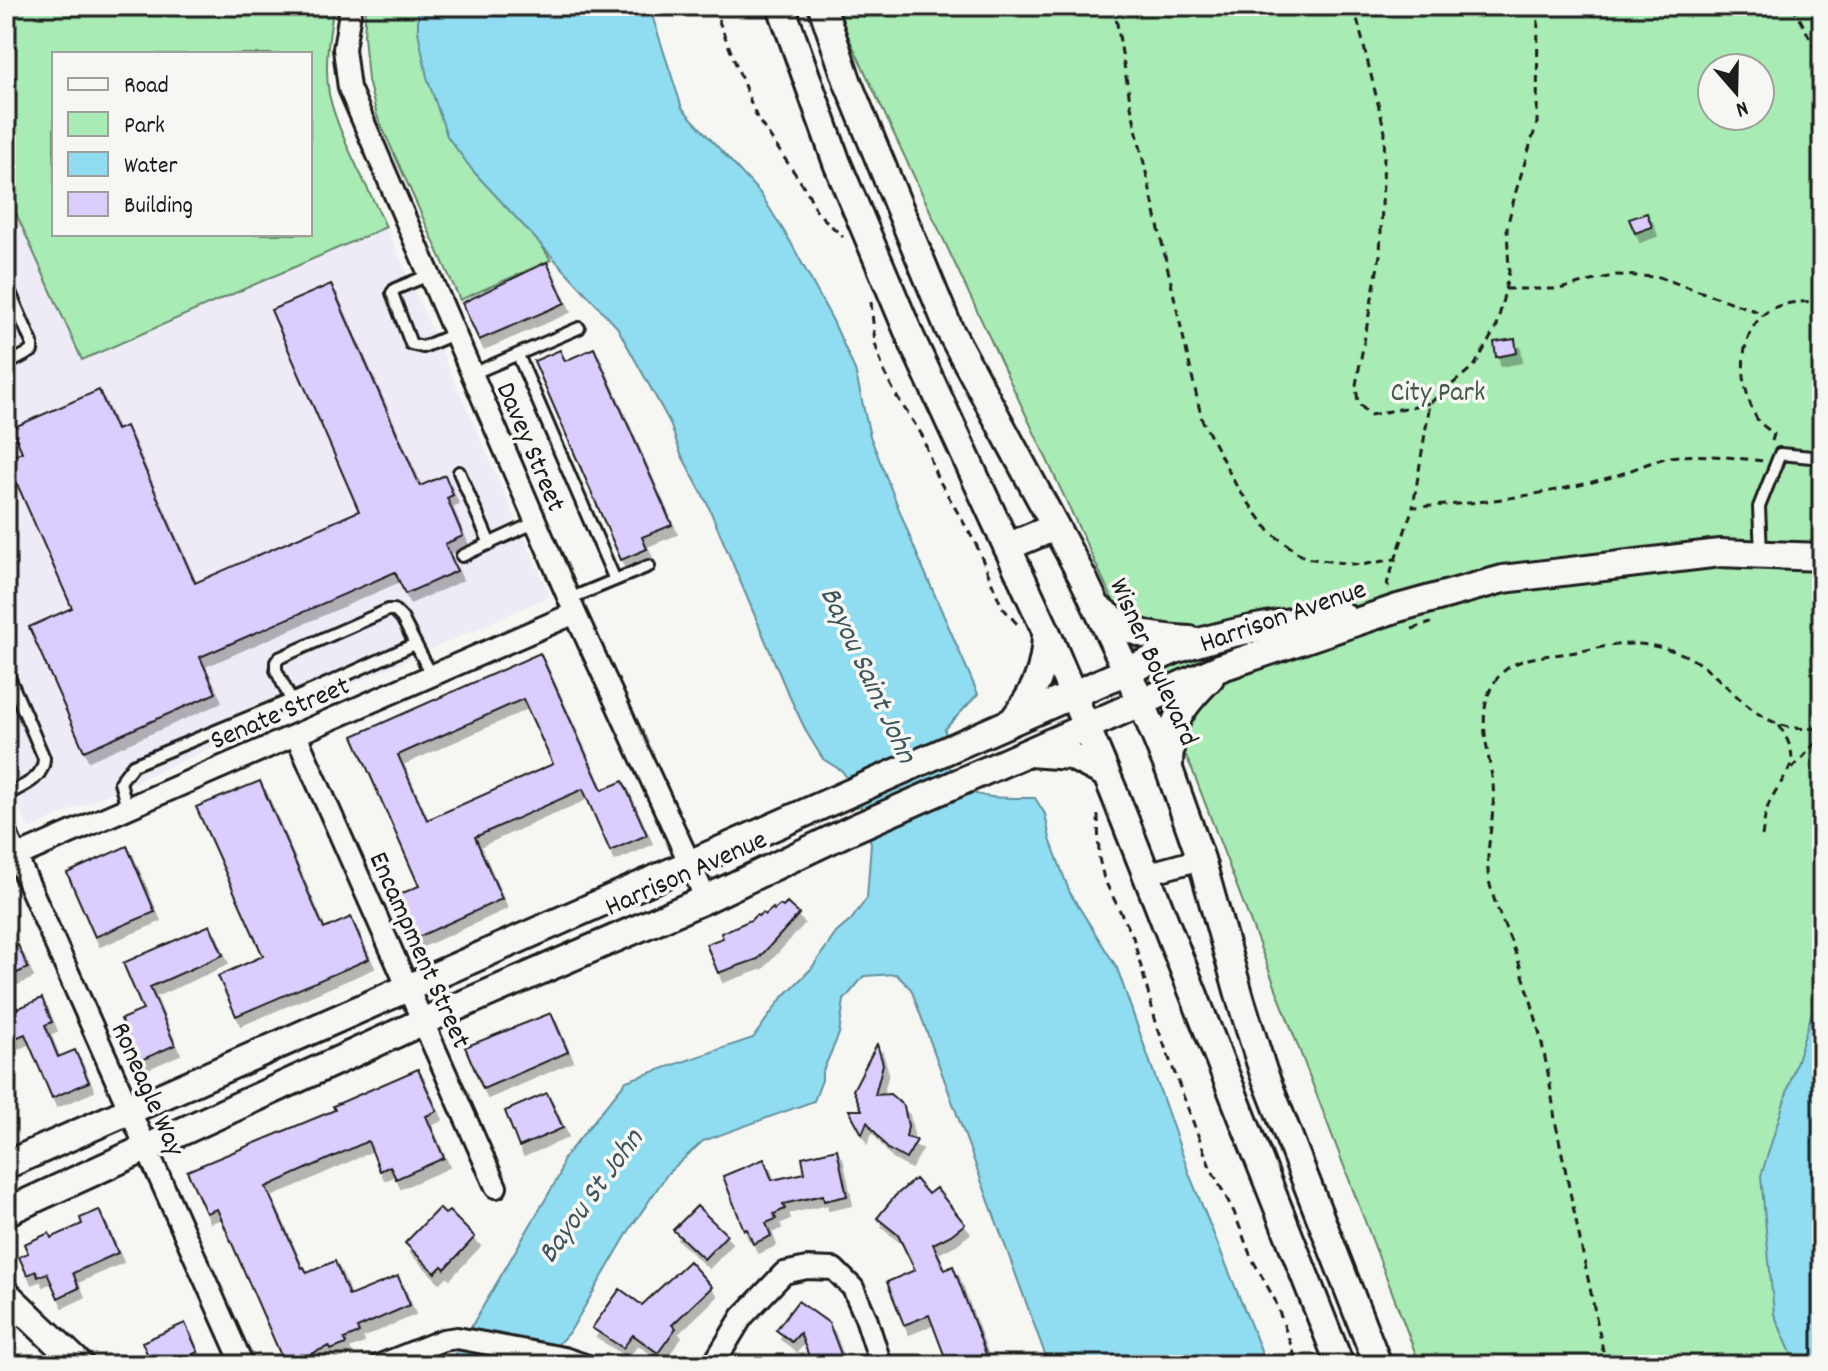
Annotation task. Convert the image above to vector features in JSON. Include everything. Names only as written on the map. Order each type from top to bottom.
[{"type":"street","name":"Davey Street","points":[[351,6],[344,49],[349,88],[572,606],[706,899]]},
{"type":"street","points":[[781,6],[837,163],[904,322],[1046,631],[1106,774],[1340,1365]]},
{"type":"street","name":"Wisner Boulevard","points":[[822,6],[848,83],[949,329],[1097,607],[1169,769],[1201,859],[1263,1071],[1378,1365]]},
{"type":"street","points":[[813,95],[848,83]]},
{"type":"street","points":[[1007,547],[1055,527]]},
{"type":"street","name":"Harrison Avenue","points":[[6,1212],[424,1021],[706,899],[853,829],[1222,667],[1398,608],[1503,579],[1720,553],[1822,557]]},
{"type":"street","name":"Senate Street","points":[[11,858],[432,676],[572,606]]},
{"type":"street","points":[[1097,607],[1124,628],[1147,636],[1201,640]]},
{"type":"street","name":"Harrison Avenue","points":[[6,1165],[960,746],[1126,670],[1201,640],[1306,619],[1398,608]]},
{"type":"street","points":[[1012,721],[1032,697],[1040,679],[1046,656],[1046,631]]},
{"type":"street","points":[[1169,769],[1170,740],[1181,708],[1222,667]]},
{"type":"street","name":"Encampment Street","points":[[296,735],[496,1187]]},
{"type":"street","points":[[1025,753],[1071,756],[1106,774]]},
{"type":"street","name":"Roneagle Way","points":[[6,833],[11,858],[130,1112],[243,1365]]},
{"type":"street","points":[[1146,874],[1201,859]]},
{"type":"street","points":[[713,1365],[742,1317],[784,1273],[807,1268],[834,1269],[853,1288],[881,1365]]},
{"type":"street","points":[[6,1294],[80,1365]]},
{"type":"street","points":[[380,1365],[443,1340],[457,1338],[564,1358],[585,1365]]},
{"type":"lane","points":[[429,275],[392,293],[411,344],[423,347],[454,334]]},
{"type":"lane","points":[[6,283],[32,343],[32,351],[6,365]]},
{"type":"lane","points":[[472,374],[579,328]]},
{"type":"lane","points":[[518,355],[615,580]]},
{"type":"lane","points":[[1761,555],[1759,507],[1780,454],[1822,458]]},
{"type":"lane","points":[[459,472],[490,544]]},
{"type":"lane","points":[[462,556],[536,522]]},
{"type":"lane","points":[[572,606],[615,580],[649,566]]},
{"type":"lane","points":[[291,700],[275,666],[283,656],[388,610],[398,613],[432,676]]},
{"type":"lane","points":[[127,808],[120,782],[133,765],[291,700],[415,644]]},
{"type":"lane","points":[[6,670],[44,758],[44,765],[36,778],[6,795]]},
{"type":"path","points":[[1114,6],[1131,106],[1202,420],[1237,487],[1270,532],[1305,558],[1361,565],[1395,559]]},
{"type":"path","points":[[1354,6],[1385,132],[1380,255],[1356,385],[1358,403],[1370,415],[1430,403],[1475,365],[1497,326],[1509,272],[1507,227],[1537,123],[1538,6]]},
{"type":"path","points":[[1793,6],[1822,61]]},
{"type":"path","points":[[1505,289],[1559,289],[1616,275],[1659,277],[1764,314]]},
{"type":"path","points":[[1771,448],[1774,434],[1757,421],[1742,377],[1748,338],[1764,314],[1778,306],[1822,301]]},
{"type":"path","points":[[1398,608],[1387,584],[1413,507],[1430,403]]},
{"type":"path","points":[[1413,507],[1551,491],[1608,478],[1675,456],[1714,455],[1768,461]]},
{"type":"path","points":[[1606,1365],[1555,1120],[1550,1081],[1523,974],[1493,898],[1489,878],[1488,860],[1495,808],[1483,722],[1487,699],[1494,683],[1505,670],[1521,661],[1617,643],[1641,643],[1678,652],[1695,660],[1739,700],[1779,725],[1805,729],[1822,727]]},
{"type":"path","points":[[1779,725],[1790,747],[1791,771]]},
{"type":"path","points":[[1762,836],[1770,801],[1822,736]]},
{"type":"shaded area","points":[[6,191],[82,360],[386,227],[550,596],[29,829],[6,776]]},
{"type":"green space","points":[[6,6],[334,6],[327,61],[329,94],[346,143],[386,227],[82,360],[6,191]]},
{"type":"green space","points":[[366,6],[418,6],[418,31],[504,205],[537,239],[551,260],[460,300],[377,116],[368,80],[364,35]]},
{"type":"green space","name":"City Park","points":[[834,6],[1822,6],[1822,1365],[1420,1365],[1192,769]]},
{"type":"water","points":[[418,6],[649,6],[682,108],[760,193],[833,321],[855,370],[870,436],[978,694],[945,729],[951,770],[958,782],[968,790],[996,797],[1035,798],[1045,814],[1050,839],[1070,893],[1117,968],[1190,1176],[1267,1365],[1049,1365],[911,989],[896,974],[864,976],[844,1000],[839,1034],[814,1101],[703,1141],[668,1173],[630,1229],[571,1330],[539,1365],[449,1365],[559,1176],[563,1159],[626,1081],[753,1038],[781,999],[811,969],[836,933],[851,920],[867,898],[871,843],[856,791],[842,771],[823,759],[807,733],[669,421],[617,327],[473,171],[447,136],[427,77],[418,31]]},
{"type":"water","points":[[1822,980],[1822,1365],[1796,1365],[1774,1314],[1761,1176]]},
{"type":"building","points":[[1647,213],[1652,227],[1635,233],[1629,219]]},
{"type":"building","points":[[547,262],[565,303],[479,340],[462,303]]},
{"type":"building","points":[[331,284],[420,486],[445,475],[453,495],[447,498],[463,536],[445,544],[457,571],[405,594],[395,572],[200,657],[216,693],[84,751],[29,627],[72,608],[6,459],[22,452],[12,428],[99,390],[116,430],[126,426],[195,583],[359,511],[271,310]]},
{"type":"building","points":[[1515,339],[1517,353],[1496,357],[1494,342]]},
{"type":"building","points":[[594,348],[672,525],[642,537],[647,549],[621,560],[534,361],[560,350],[565,361]]},
{"type":"building","points":[[540,653],[602,790],[623,781],[647,835],[610,851],[583,789],[475,837],[502,899],[416,938],[398,895],[419,886],[353,736]],"holes":[[[523,699],[553,764],[427,820],[398,755]]]},
{"type":"building","points":[[260,781],[324,929],[351,917],[369,959],[236,1016],[218,976],[263,956],[196,807]]},
{"type":"building","points":[[127,846],[155,912],[95,937],[67,873]]},
{"type":"building","points":[[787,903],[799,914],[758,959],[718,973],[706,944],[723,938],[721,933],[756,915],[765,915]]},
{"type":"building","points":[[210,925],[223,955],[150,987],[175,1045],[139,1061],[121,1019],[143,1010],[123,963]]},
{"type":"building","points":[[18,945],[28,968],[6,978],[6,951]]},
{"type":"building","points":[[6,987],[17,1009],[42,998],[52,1022],[45,1025],[58,1057],[75,1050],[89,1082],[52,1098],[25,1034],[6,1042]]},
{"type":"building","points":[[551,1013],[568,1052],[483,1089],[465,1047]]},
{"type":"building","points":[[877,1044],[883,1064],[875,1095],[890,1094],[904,1106],[908,1126],[906,1137],[917,1140],[906,1159],[888,1149],[867,1122],[862,1134],[849,1110],[862,1110],[853,1090]]},
{"type":"building","points":[[418,1069],[437,1111],[426,1116],[444,1158],[396,1179],[390,1166],[380,1171],[368,1141],[266,1187],[307,1273],[335,1261],[349,1296],[398,1276],[410,1305],[357,1328],[359,1333],[344,1339],[346,1344],[331,1350],[329,1346],[285,1365],[217,1209],[206,1213],[187,1171],[335,1110],[333,1106]]},
{"type":"building","points":[[547,1093],[563,1128],[519,1147],[505,1111]]},
{"type":"building","points":[[837,1149],[847,1196],[824,1201],[823,1195],[783,1204],[785,1209],[774,1214],[776,1219],[766,1223],[771,1236],[753,1244],[747,1229],[744,1230],[723,1176],[764,1159],[772,1180],[805,1173],[802,1157]]},
{"type":"building","points":[[915,1179],[928,1194],[936,1188],[965,1224],[933,1244],[945,1270],[953,1266],[990,1365],[948,1365],[929,1315],[904,1325],[887,1282],[915,1270],[898,1235],[877,1218],[895,1196]]},
{"type":"building","points":[[697,1206],[727,1235],[704,1259],[673,1230]]},
{"type":"building","points":[[439,1208],[445,1214],[449,1211],[475,1237],[445,1269],[442,1266],[435,1273],[405,1243]]},
{"type":"building","points":[[99,1210],[118,1253],[73,1273],[79,1288],[58,1298],[47,1273],[38,1277],[36,1271],[27,1275],[19,1257],[28,1253],[24,1244],[49,1233],[51,1238],[82,1224],[80,1218]]},
{"type":"building","points":[[689,1261],[712,1287],[672,1325],[676,1328],[658,1353],[633,1335],[623,1348],[592,1328],[620,1289],[642,1305]]},
{"type":"building","points":[[798,1301],[829,1323],[845,1365],[817,1365],[814,1357],[810,1359],[800,1333],[792,1342],[776,1330]]},
{"type":"building","points":[[185,1323],[198,1352],[169,1365],[152,1365],[142,1342]]},
{"type":"water label","name":"Bayou Saint John","points":[[870,674]]},
{"type":"water label","name":"Bayou St John","points":[[589,1195]]}]
